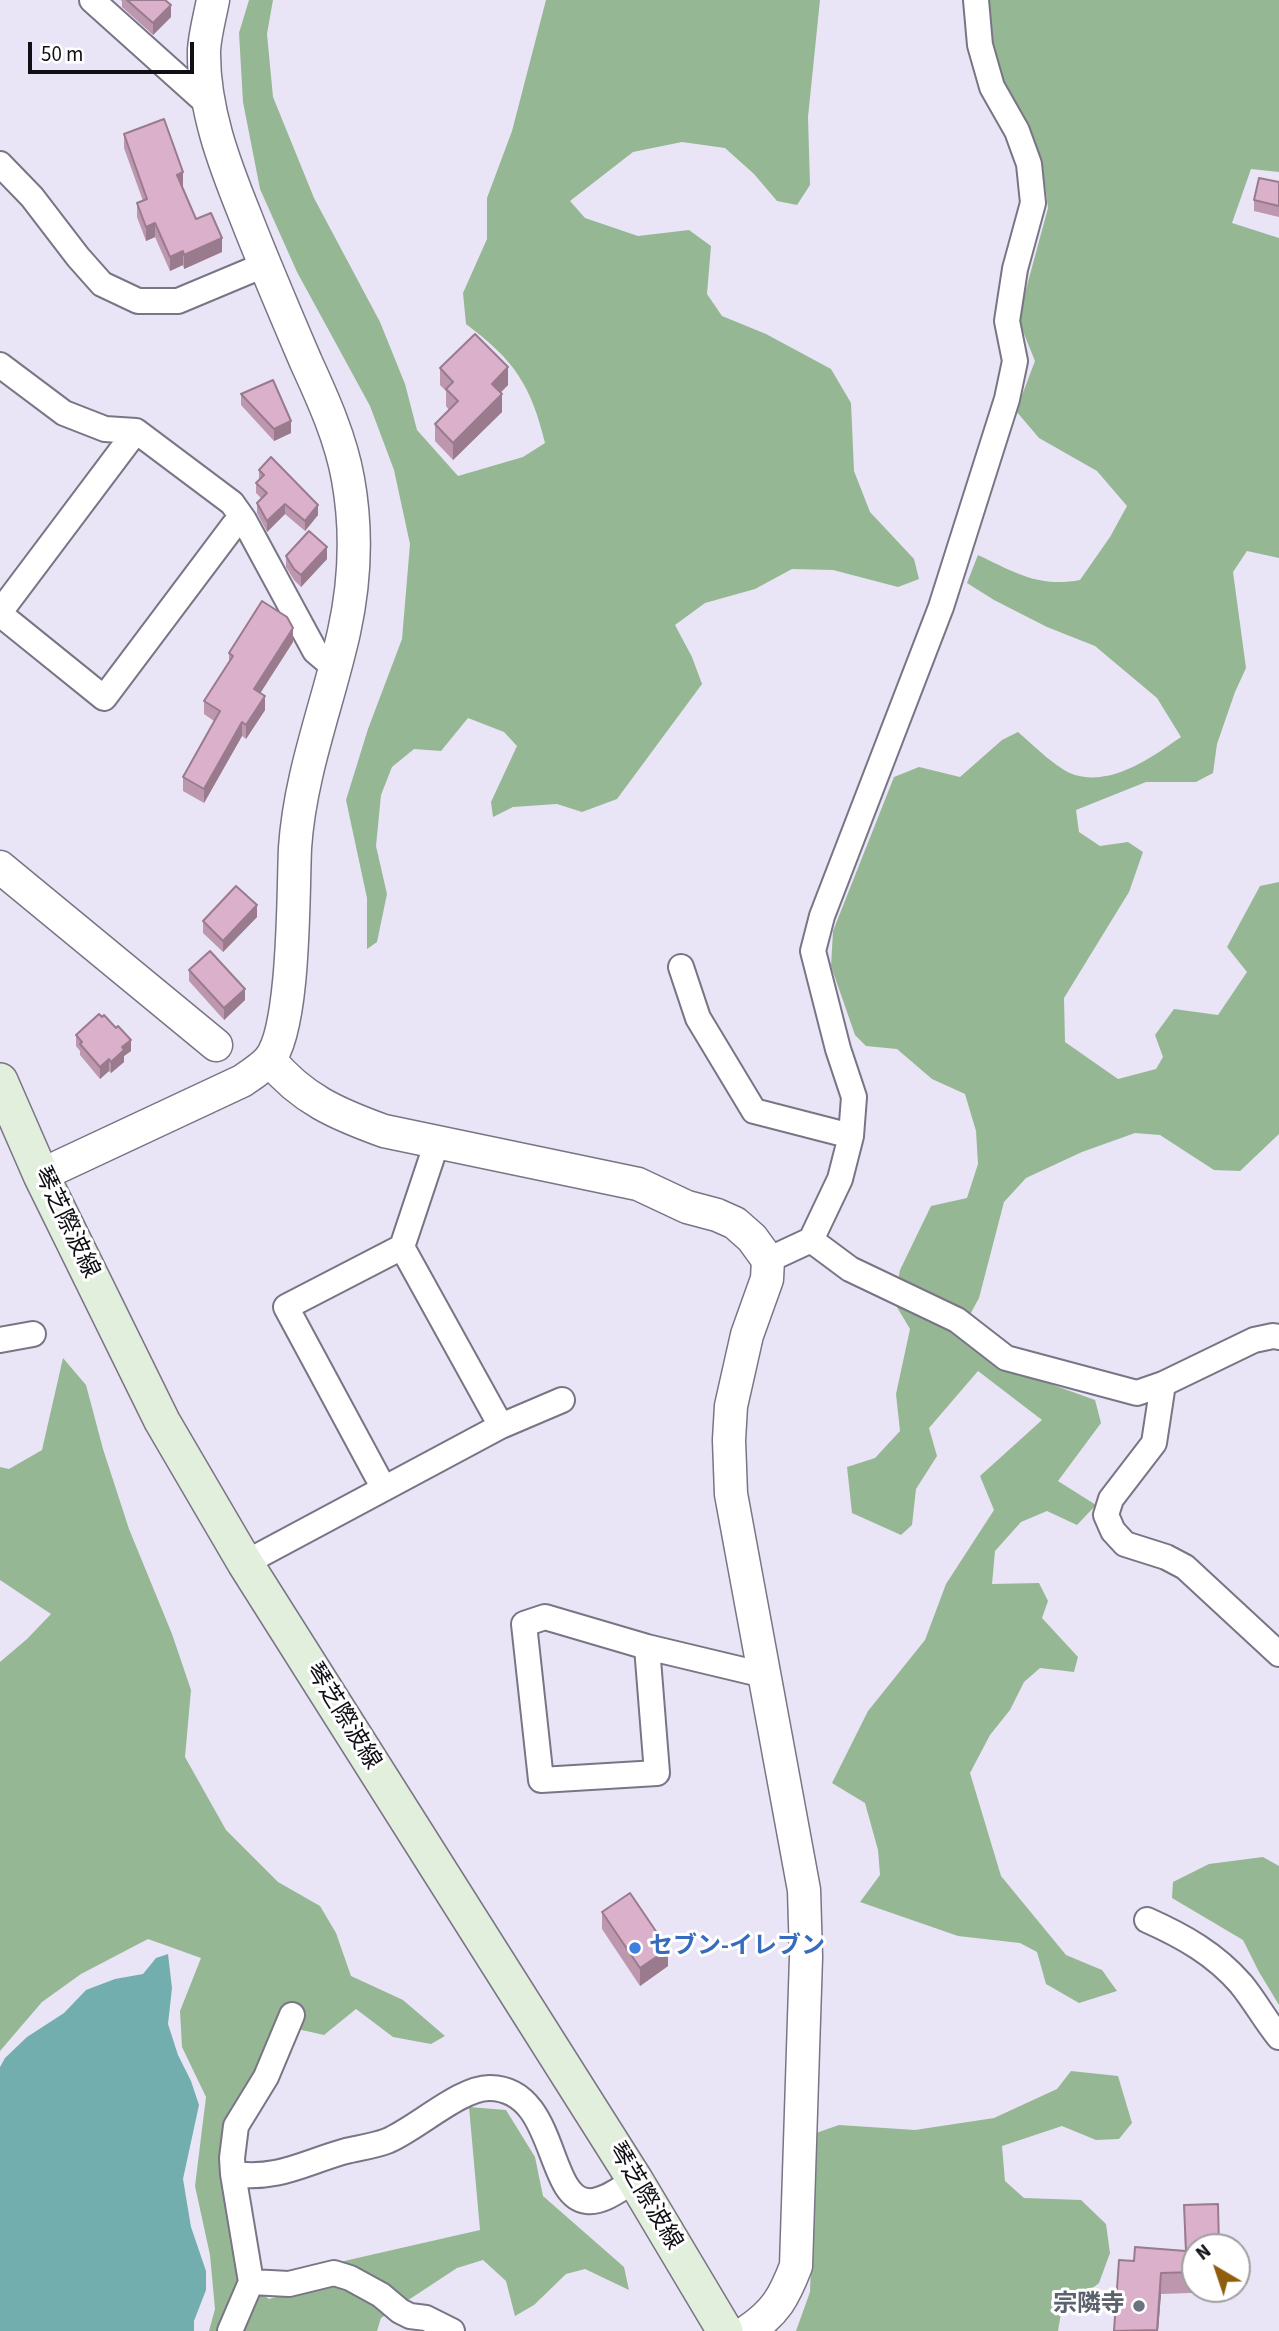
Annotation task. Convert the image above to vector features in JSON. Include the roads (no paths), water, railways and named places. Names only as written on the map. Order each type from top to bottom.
[{"type":"main road","name":"琴芝際波線","points":[[0,1081],[41,1175],[162,1421],[245,1563],[635,2180],[725,2331]]},
{"type":"street","points":[[92,0],[209,105]]},
{"type":"street","points":[[41,1175],[242,1082],[270,1060],[280,1037],[288,996],[296,844],[303,784],[335,668],[350,598],[354,553],[348,478],[321,396],[264,265],[223,160],[209,105],[204,49],[214,0]]},
{"type":"street","points":[[768,1260],[811,1240],[840,1179],[851,1136],[854,1097],[838,1049],[813,951],[822,916],[941,607],[1007,399],[1014,361],[1007,321],[1015,269],[1033,203],[1029,164],[1017,131],[992,88],[980,45],[976,0]]},
{"type":"street","points":[[0,164],[32,197],[102,284],[138,301],[178,301],[264,265]]},
{"type":"street","points":[[4,377],[64,413],[105,429],[136,431],[232,503],[244,520],[315,651],[335,668]]},
{"type":"street","points":[[136,431],[0,613],[104,698],[234,525],[244,520]]},
{"type":"street","points":[[0,867],[216,1045]]},
{"type":"street","points":[[681,967],[698,1018],[754,1111],[851,1136]]},
{"type":"street","points":[[270,1060],[298,1090],[345,1117],[384,1131],[638,1184],[687,1207],[735,1223],[752,1238],[768,1260],[767,1279],[737,1373],[729,1440],[731,1494],[804,1890],[806,1957],[796,2266],[783,2298],[766,2318],[748,2331]]},
{"type":"street","points":[[383,1487],[286,1307],[402,1247],[437,1142]]},
{"type":"street","points":[[811,1240],[850,1269],[957,1320],[1006,1358],[1137,1393],[1163,1384],[1254,1340],[1273,1336],[1279,1338]]},
{"type":"street","points":[[402,1247],[501,1426]]},
{"type":"street","points":[[0,1340],[33,1334]]},
{"type":"street","points":[[1163,1384],[1154,1443],[1111,1499],[1106,1516],[1113,1531],[1125,1544],[1185,1567],[1279,1654]]},
{"type":"street","points":[[245,1563],[501,1426],[562,1400]]},
{"type":"street","points":[[647,1647],[657,1773],[541,1780],[524,1624],[545,1617],[647,1647],[764,1675]]},
{"type":"street","points":[[1147,1920],[1181,1936],[1222,1965],[1240,1983],[1279,2037]]},
{"type":"street","points":[[230,2331],[251,2283],[233,2174],[236,2126],[266,2077],[292,2015]]},
{"type":"street","points":[[233,2174],[253,2176],[286,2172],[343,2152],[387,2141],[464,2095],[480,2088],[492,2087],[520,2099],[531,2109],[565,2185],[578,2198],[597,2200],[635,2180]]},
{"type":"street","points":[[251,2283],[289,2284],[334,2273],[350,2278],[381,2295],[410,2316],[426,2318],[452,2331]]},
{"type":"place","name":"セブン-イレブン","points":[[635,1948]]},
{"type":"place","name":"宗隣寺","points":[[1139,2306]]}]
